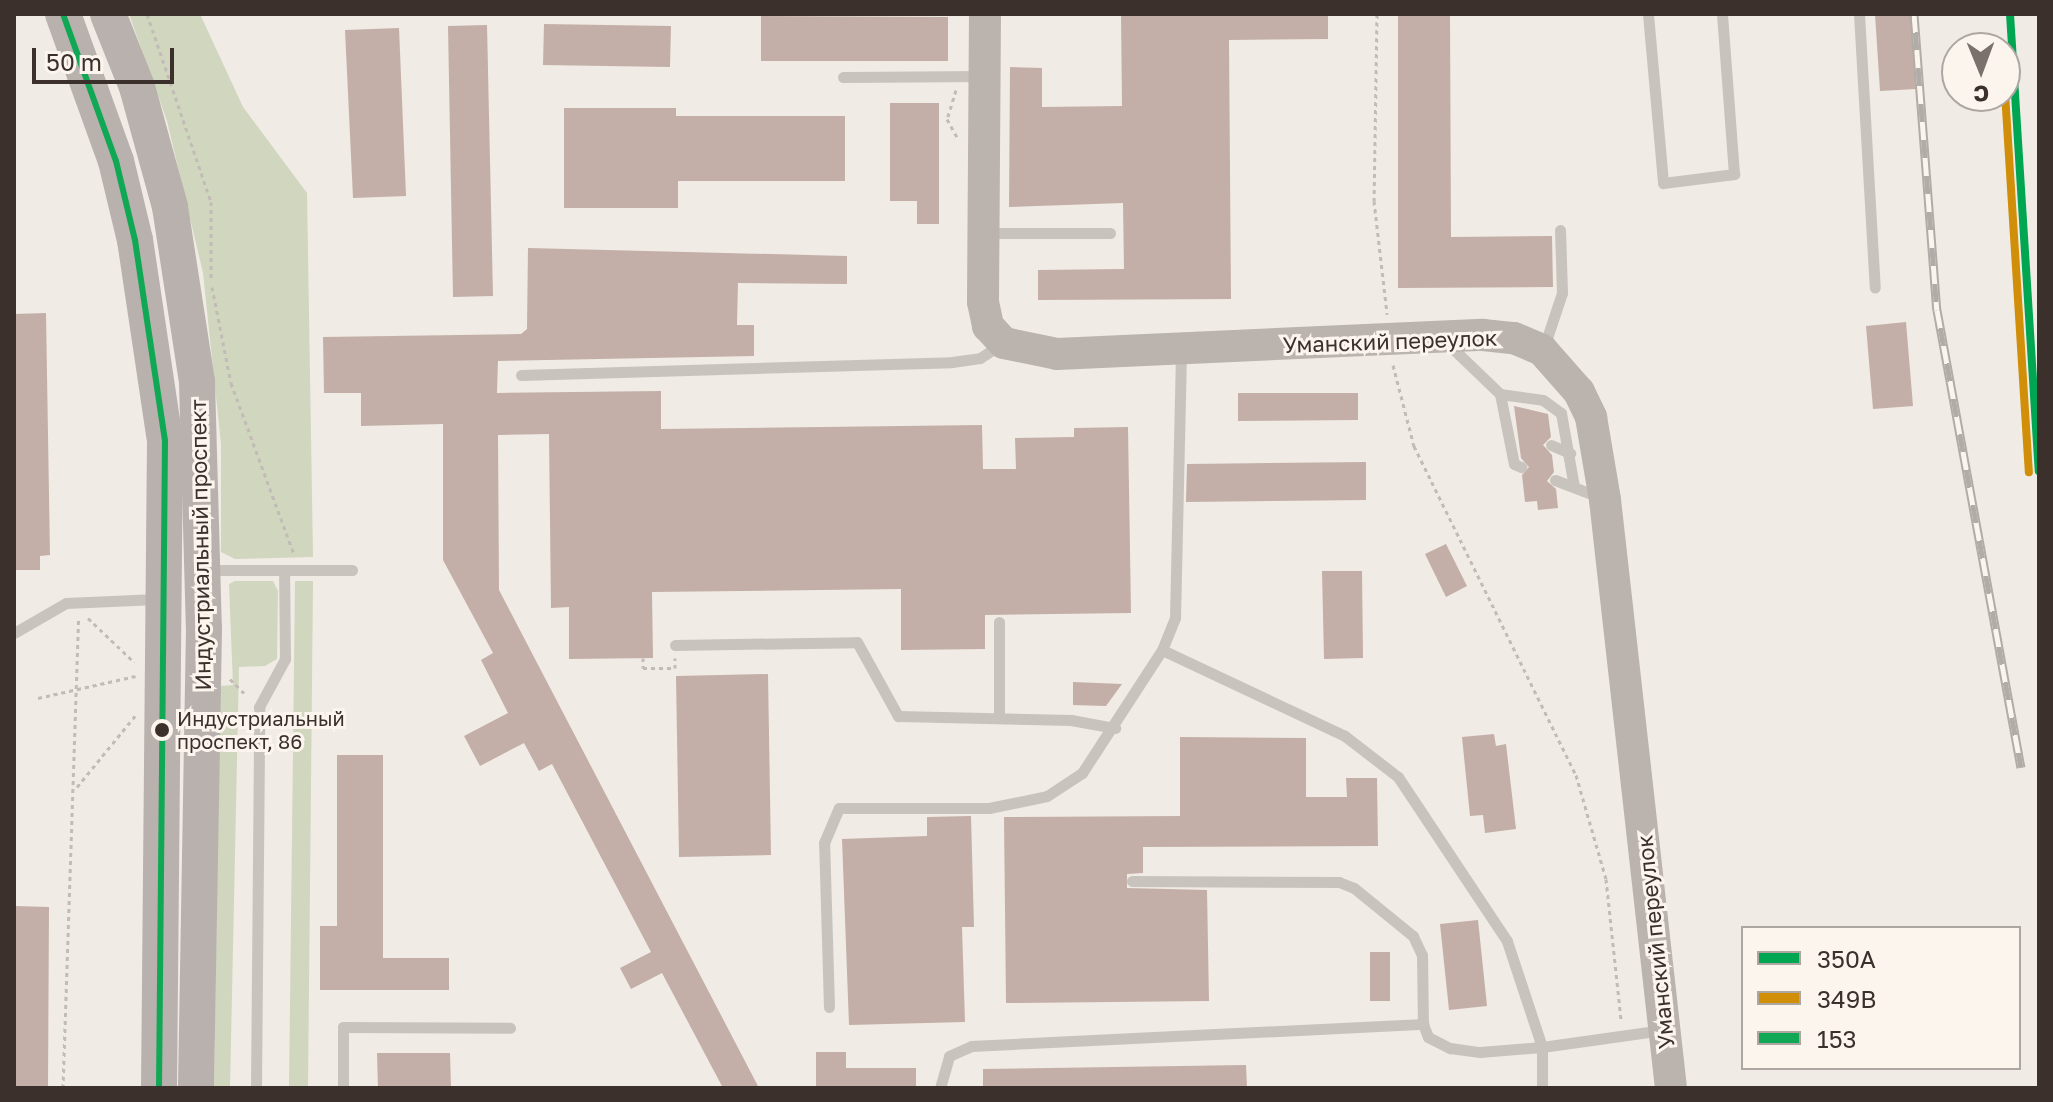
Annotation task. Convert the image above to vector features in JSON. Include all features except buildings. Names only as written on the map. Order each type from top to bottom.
[{"type":"main road","name":"Индустриальный проспект","points":[[63,14],[116,161],[149,310],[165,441],[166,599],[159,1088]]},
{"type":"main road","name":"Индустриальный проспект","points":[[108,14],[145,113],[181,262],[197,382],[204,570],[196,1088]]},
{"type":"street","points":[[985,14],[973,76],[984,233],[983,302],[988,326],[1004,343]]},
{"type":"street","name":"Уманский переулок","points":[[1004,343],[1057,354],[1441,337],[1514,338],[1542,350],[1563,368],[1591,417],[1605,500],[1671,1088]]},
{"type":"lane","points":[[1648,14],[1663,183],[1734,174],[1722,14]]},
{"type":"lane","points":[[1859,14],[1875,288]]},
{"type":"lane","points":[[843,77],[973,76]]},
{"type":"lane","points":[[1542,350],[1562,293],[1560,230]]},
{"type":"lane","points":[[984,233],[1110,233]]},
{"type":"lane","points":[[1441,337],[1500,394],[1513,428],[1514,464],[1521,467]]},
{"type":"lane","points":[[521,375],[952,362],[980,358],[1004,343]]},
{"type":"lane","points":[[829,1007],[824,843],[839,808],[989,808],[1047,796],[1082,773],[1115,728],[1162,650],[1175,618],[1181,349]]},
{"type":"lane","points":[[1500,394],[1543,400],[1561,413],[1574,487]]},
{"type":"lane","points":[[1551,445],[1570,453]]},
{"type":"lane","points":[[1555,480],[1605,500]]},
{"type":"lane","points":[[204,570],[352,570]]},
{"type":"lane","points":[[256,1088],[259,707],[285,659],[290,570]]},
{"type":"lane","points":[[14,633],[66,603],[166,599]]},
{"type":"lane","points":[[999,622],[999,718]]},
{"type":"lane","points":[[675,645],[857,642],[898,716],[1071,720],[1115,728]]},
{"type":"lane","points":[[1162,650],[1345,736],[1398,777],[1507,941],[1542,1047],[1542,1088]]},
{"type":"lane","points":[[1132,881],[1339,882],[1354,888],[1413,936],[1422,955],[1423,1024],[1428,1037],[1450,1048],[1480,1052],[1542,1047],[1665,1030]]},
{"type":"lane","points":[[940,1088],[949,1056],[971,1046],[1423,1024]]},
{"type":"lane","points":[[343,1088],[343,1027],[510,1028]]},
{"type":"path","points":[[147,14],[211,202],[211,281],[231,383],[291,543],[290,570]]},
{"type":"path","points":[[1377,14],[1374,201],[1389,340],[1414,446],[1576,775],[1606,879],[1623,1035]]},
{"type":"path","points":[[947,119],[973,76]]},
{"type":"path","points":[[940,119],[947,119]]},
{"type":"path","points":[[947,119],[960,144]]},
{"type":"path","points":[[80,602],[89,620],[140,667]]},
{"type":"path","points":[[63,1088],[76,788],[80,602]]},
{"type":"path","points":[[643,658],[643,668],[675,668],[675,645]]},
{"type":"path","points":[[38,698],[140,675]]},
{"type":"path","points":[[226,675],[259,707]]},
{"type":"path","points":[[76,788],[141,710]]},
{"type":"green space","points":[[129,14],[200,14],[243,107],[307,193],[313,557],[235,559],[221,552],[221,444],[203,273],[167,121]]},
{"type":"green space","points":[[235,581],[273,581],[278,591],[277,659],[265,666],[239,667],[230,1088],[214,1088],[220,686],[233,685],[229,584]]},
{"type":"green space","points":[[295,581],[313,581],[308,1088],[289,1088]]},
{"type":"railway","points":[[1914,14],[1937,310],[2021,767]]},
{"type":"transit line","name":"153","points":[[63,14],[116,161],[135,240],[165,441],[159,1088]]},
{"type":"transit line","name":"350А","points":[[2010,14],[2039,471]]},
{"type":"transit line","name":"349В","points":[[2006,112],[2029,472]]},
{"type":"place","name":"Индустриальный проспект, 86","points":[[162,730]]}]
